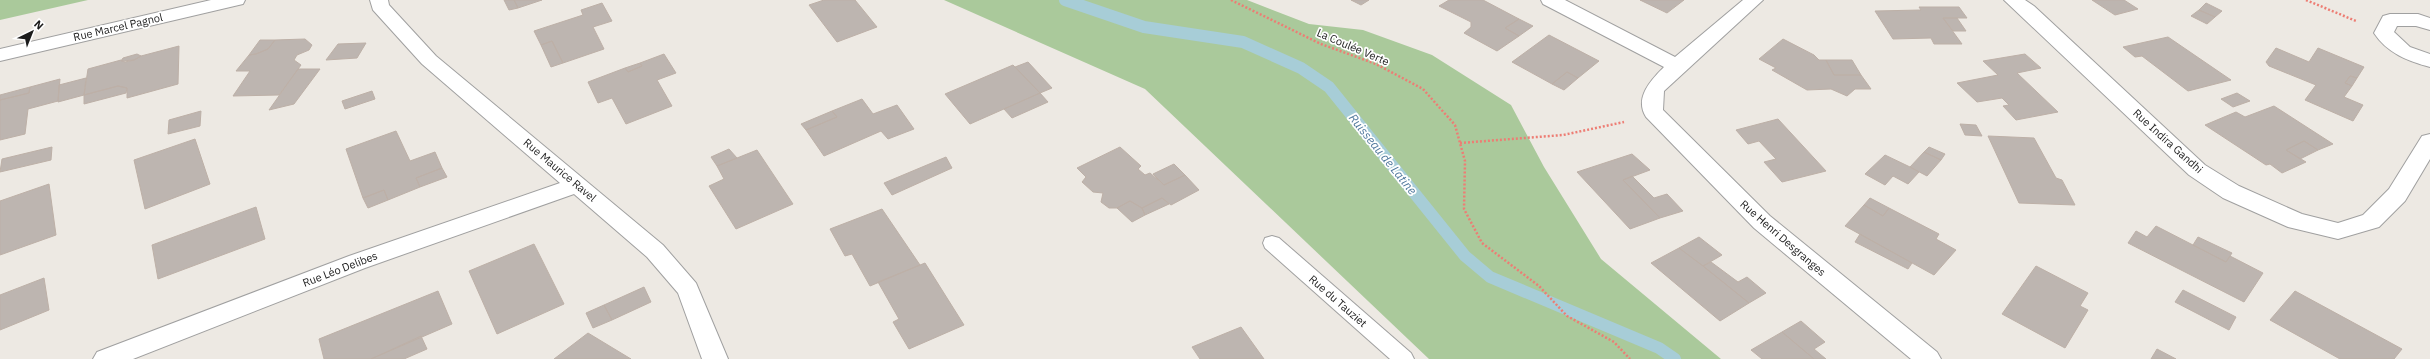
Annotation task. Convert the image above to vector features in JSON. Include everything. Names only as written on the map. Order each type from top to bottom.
[{"type":"street","name":"Rue Marcel Pagnol","points":[[0,55],[236,0]]},
{"type":"street","name":"Rue Maurice Ravel","points":[[379,0],[380,6],[430,60],[655,251],[688,289],[715,359]]},
{"type":"street","points":[[1550,0],[1675,65]]},
{"type":"street","points":[[1653,112],[1654,89],[1675,65],[1726,26],[1754,0]]},
{"type":"street","name":"Rue Indira Gandhi","points":[[2013,0],[2027,10],[2197,170],[2231,192],[2296,221],[2338,230],[2371,221],[2397,195],[2430,141]]},
{"type":"street","points":[[2430,24],[2418,20],[2390,20],[2384,33],[2403,51],[2430,61]]},
{"type":"street","name":"Rue Henri Desgranges","points":[[1653,112],[1762,222],[1928,359]]},
{"type":"street","name":"Rue Léo Delibes","points":[[106,359],[357,262],[577,185]]},
{"type":"lane","name":"Rue du Tauziet","points":[[1272,243],[1404,359]]},
{"type":"path","name":"La Coulée Verte","points":[[1231,0],[1321,44],[1376,64],[1423,90],[1455,125],[1465,161],[1464,209],[1482,243],[1539,286],[1567,316],[1614,342],[1630,359]]},
{"type":"path","points":[[2306,0],[2384,33]]},
{"type":"path","points":[[1460,143],[1540,138],[1607,128],[1653,112]]},
{"type":"green space","points":[[0,0],[88,0],[0,20]]},
{"type":"green space","points":[[944,0],[1247,0],[1309,24],[1363,30],[1432,55],[1511,105],[1544,167],[1601,259],[1721,359],[1429,359],[1145,89]]},
{"type":"building","points":[[504,0],[514,0],[518,8],[509,10]]},
{"type":"building","points":[[514,0],[542,0],[518,8]]},
{"type":"building","points":[[824,0],[855,0],[877,27],[837,42],[809,5]]},
{"type":"building","points":[[1351,0],[1369,0],[1361,5]]},
{"type":"building","points":[[1449,0],[1483,0],[1519,19],[1505,28],[1519,36],[1497,51],[1464,33],[1471,27],[1471,22],[1439,6]]},
{"type":"building","points":[[1640,0],[1684,0],[1667,13]]},
{"type":"building","points":[[2092,0],[2124,0],[2138,9],[2115,15]]},
{"type":"building","points":[[602,3],[612,21],[593,27],[604,49],[563,63],[552,41],[541,45],[534,31],[583,15],[581,10]]},
{"type":"building","points":[[2206,3],[2222,11],[2215,17],[2199,10]]},
{"type":"building","points":[[1919,7],[1959,7],[1967,18],[1943,18],[1962,44],[1934,44],[1931,38],[1893,39],[1875,11],[1921,10]]},
{"type":"building","points":[[2199,10],[2215,17],[2207,24],[2191,16]]},
{"type":"building","points":[[1943,18],[1957,18],[1966,31],[1953,31]]},
{"type":"building","points":[[1519,19],[1533,26],[1519,36],[1505,28]]},
{"type":"building","points":[[1549,35],[1599,61],[1578,78],[1567,72],[1552,84],[1512,62]]},
{"type":"building","points":[[2168,37],[2231,80],[2188,91],[2142,56],[2135,57],[2123,47]]},
{"type":"building","points":[[305,39],[312,45],[309,50],[297,55],[294,60],[301,65],[279,95],[233,96],[250,71],[236,71],[249,55],[268,49],[275,40]]},
{"type":"building","points":[[1783,39],[1814,55],[1819,60],[1826,60],[1834,75],[1861,75],[1871,89],[1855,89],[1847,96],[1831,89],[1807,90],[1772,70],[1776,68],[1759,59]]},
{"type":"building","points":[[260,40],[275,40],[268,49],[249,55]]},
{"type":"building","points":[[552,41],[563,63],[551,67],[541,45]]},
{"type":"building","points":[[366,43],[357,58],[326,60],[338,44]]},
{"type":"building","points":[[179,46],[178,84],[127,98],[127,88],[118,86],[84,95],[88,69],[121,60],[125,62],[134,60],[141,56]]},
{"type":"building","points":[[2276,48],[2309,62],[2318,48],[2364,67],[2357,78],[2350,76],[2345,83],[2352,86],[2344,97],[2363,105],[2353,121],[2305,100],[2316,85],[2269,66],[2266,62]]},
{"type":"building","points":[[137,54],[141,56],[134,60],[121,61],[123,58]]},
{"type":"building","points":[[664,54],[676,73],[657,80],[672,106],[626,124],[612,98],[598,103],[588,82],[625,68],[628,72],[642,66],[640,63]]},
{"type":"building","points":[[2025,54],[2041,68],[2017,73],[2058,112],[2016,120],[2003,106],[2009,105],[2002,98],[1977,102],[1957,83],[1998,75],[1983,61]]},
{"type":"building","points":[[1826,60],[1852,60],[1861,75],[1834,75]]},
{"type":"building","points":[[1028,62],[1052,88],[1040,93],[1015,67]]},
{"type":"building","points":[[640,63],[642,66],[628,72],[625,68]]},
{"type":"building","points":[[1013,65],[1040,93],[970,124],[945,94]]},
{"type":"building","points":[[298,69],[320,69],[294,104],[269,110]]},
{"type":"building","points":[[1567,72],[1578,78],[1564,90],[1552,84]]},
{"type":"building","points":[[2350,76],[2357,78],[2352,86],[2345,83]]},
{"type":"building","points":[[86,78],[84,95],[58,102],[59,85]]},
{"type":"building","points":[[60,79],[58,101],[28,109],[25,134],[0,140],[0,100],[29,93],[30,87]]},
{"type":"building","points":[[118,86],[127,88],[126,93],[84,104],[84,95]]},
{"type":"building","points":[[30,87],[29,93],[0,100],[0,95]]},
{"type":"building","points":[[372,91],[375,99],[345,109],[342,101]]},
{"type":"building","points":[[1040,93],[1048,102],[1012,118],[1004,109]]},
{"type":"building","points":[[2237,93],[2250,101],[2233,107],[2221,99]]},
{"type":"building","points":[[862,99],[873,114],[897,105],[914,129],[888,139],[881,131],[824,156],[806,130],[837,117],[832,111]]},
{"type":"building","points":[[2274,106],[2333,144],[2318,150],[2304,141],[2286,150],[2306,162],[2282,173],[2270,164],[2266,165],[2205,125],[2236,112],[2245,117]]},
{"type":"building","points":[[201,111],[200,126],[168,134],[169,120]]},
{"type":"building","points":[[832,111],[837,117],[806,130],[801,124]]},
{"type":"building","points":[[1778,119],[1826,171],[1782,182],[1764,162],[1776,159],[1759,141],[1748,144],[1736,130]]},
{"type":"building","points":[[1960,124],[1976,125],[1982,136],[1965,135]]},
{"type":"building","points":[[396,131],[410,161],[435,152],[442,168],[416,178],[420,187],[388,200],[384,190],[363,198],[346,149]]},
{"type":"building","points":[[1988,136],[2034,138],[2056,178],[2062,180],[2075,205],[2019,203]]},
{"type":"building","points":[[195,139],[210,184],[145,209],[134,160]]},
{"type":"building","points":[[2304,141],[2318,150],[2300,159],[2286,150]]},
{"type":"building","points":[[52,147],[51,160],[0,172],[2,159]]},
{"type":"building","points":[[1120,147],[1141,166],[1138,169],[1145,175],[1150,173],[1164,185],[1185,175],[1199,190],[1171,205],[1162,198],[1142,208],[1130,201],[1117,208],[1109,208],[1101,202],[1103,193],[1093,192],[1082,182],[1086,177],[1077,168]]},
{"type":"building","points":[[1929,147],[1945,154],[1941,160],[1924,152]]},
{"type":"building","points":[[729,149],[737,158],[717,166],[711,157]]},
{"type":"building","points":[[757,150],[793,204],[736,229],[709,186],[724,179],[717,166]]},
{"type":"building","points":[[1924,152],[1941,160],[1927,176],[1910,167]]},
{"type":"building","points":[[1632,154],[1650,170],[1623,180],[1660,218],[1630,229],[1577,172]]},
{"type":"building","points":[[1885,155],[1919,172],[1908,184],[1893,176],[1885,185],[1865,174]]},
{"type":"building","points":[[946,157],[952,168],[892,195],[884,183]]},
{"type":"building","points":[[1174,164],[1185,175],[1164,185],[1153,174]]},
{"type":"building","points":[[442,168],[447,177],[420,187],[416,178]]},
{"type":"building","points":[[1632,176],[1654,198],[1667,194],[1683,211],[1660,218],[1623,180]]},
{"type":"building","points":[[49,184],[56,235],[0,255],[0,201]]},
{"type":"building","points":[[384,190],[388,200],[368,208],[363,198]]},
{"type":"building","points":[[1162,198],[1169,204],[1145,215],[1142,208]]},
{"type":"building","points":[[1870,198],[1889,208],[1883,216],[1864,205]]},
{"type":"building","points":[[1130,201],[1142,208],[1145,215],[1132,222],[1117,208]]},
{"type":"building","points":[[1864,205],[1883,216],[1889,208],[1939,234],[1936,239],[1956,250],[1934,275],[1845,226]]},
{"type":"building","points":[[256,207],[265,239],[158,279],[152,245]]},
{"type":"building","points":[[882,209],[920,265],[870,286],[852,254],[845,256],[830,229]]},
{"type":"building","points":[[2156,226],[2226,262],[2230,256],[2263,273],[2244,302],[2128,243],[2136,231],[2147,237]]},
{"type":"building","points":[[1860,234],[1912,263],[1908,269],[1855,242]]},
{"type":"building","points":[[1699,237],[1722,255],[1703,266],[1679,248]]},
{"type":"building","points":[[2198,237],[2232,253],[2226,262],[2193,245]]},
{"type":"building","points":[[534,244],[564,304],[497,334],[469,271]]},
{"type":"building","points":[[1679,248],[1749,303],[1720,321],[1651,263]]},
{"type":"building","points":[[1711,262],[1738,282],[1747,277],[1766,293],[1749,303],[1703,266]]},
{"type":"building","points":[[925,263],[964,325],[909,349],[893,322],[899,319],[878,282]]},
{"type":"building","points":[[2036,266],[2088,293],[2080,306],[2088,310],[2065,348],[2002,314]]},
{"type":"building","points":[[44,278],[49,310],[0,330],[0,295]]},
{"type":"building","points":[[644,287],[651,302],[612,320],[604,305]]},
{"type":"building","points":[[2183,290],[2236,317],[2229,330],[2175,302]]},
{"type":"building","points":[[438,291],[452,324],[371,359],[324,359],[319,339]]},
{"type":"building","points":[[2295,291],[2402,349],[2394,359],[2340,359],[2270,320]]},
{"type":"building","points":[[604,305],[612,320],[593,328],[586,313]]},
{"type":"building","points":[[1801,321],[1825,342],[1814,349],[1826,359],[1814,359],[1782,332]]},
{"type":"building","points":[[1241,327],[1264,359],[1200,359],[1192,347]]},
{"type":"building","points":[[1782,332],[1814,359],[1762,359],[1751,350]]},
{"type":"building","points":[[588,333],[631,359],[554,359]]},
{"type":"building","points":[[421,336],[427,349],[404,359],[371,359]]},
{"type":"building","points":[[2157,349],[2176,359],[2151,359]]},
{"type":"waterway","name":"Ruisseau de Latine","points":[[1065,0],[1144,27],[1243,42],[1301,68],[1329,87],[1465,256],[1490,277],[1659,348],[1675,359]]}]
